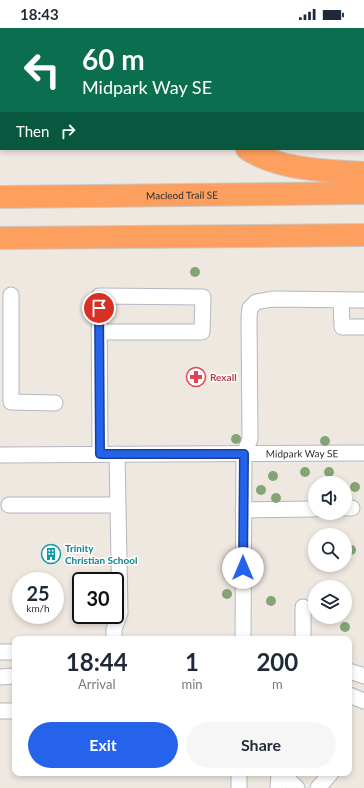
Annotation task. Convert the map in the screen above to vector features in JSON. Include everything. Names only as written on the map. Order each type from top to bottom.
[{"type":"highway","points":[[249,150],[268,159],[303,168],[322,171],[364,173]]},
{"type":"highway","points":[[0,193],[37,197]]},
{"type":"highway","name":"Macleod Trail SE","points":[[0,197],[364,194]]},
{"type":"highway","points":[[0,238],[364,235]]},
{"type":"street","points":[[11,295],[11,402],[55,403]]},
{"type":"street","points":[[99,332],[202,332],[203,297],[99,296],[99,332],[100,454]]},
{"type":"street","points":[[242,636],[244,454],[250,439],[250,308],[256,302],[272,299],[364,300]]},
{"type":"street","points":[[341,300],[342,327],[364,327]]},
{"type":"street","name":"Midpark Way SE","points":[[0,455],[364,453]]},
{"type":"street","points":[[114,636],[114,629],[120,614],[117,454]]},
{"type":"street","points":[[9,505],[118,505]]},
{"type":"street","points":[[243,510],[308,509]]},
{"type":"street","points":[[303,607],[303,636]]},
{"type":"street","points":[[0,652],[12,652]]},
{"type":"street","points":[[352,672],[364,676]]},
{"type":"street","points":[[0,676],[12,676]]},
{"type":"street","points":[[352,696],[364,701]]},
{"type":"street","points":[[0,711],[12,711]]},
{"type":"street","points":[[239,776],[239,788]]},
{"type":"street","points":[[278,788],[280,776]]},
{"type":"street","points":[[283,776],[297,788]]},
{"type":"street","points":[[318,788],[329,776]]},
{"type":"place","name":"Rexall","points":[[196,377]]},
{"type":"place","name":"Trinity Christian School","points":[[51,554]]},
{"type":"route","points":[[99,308],[100,454],[244,454],[243,568]]}]
